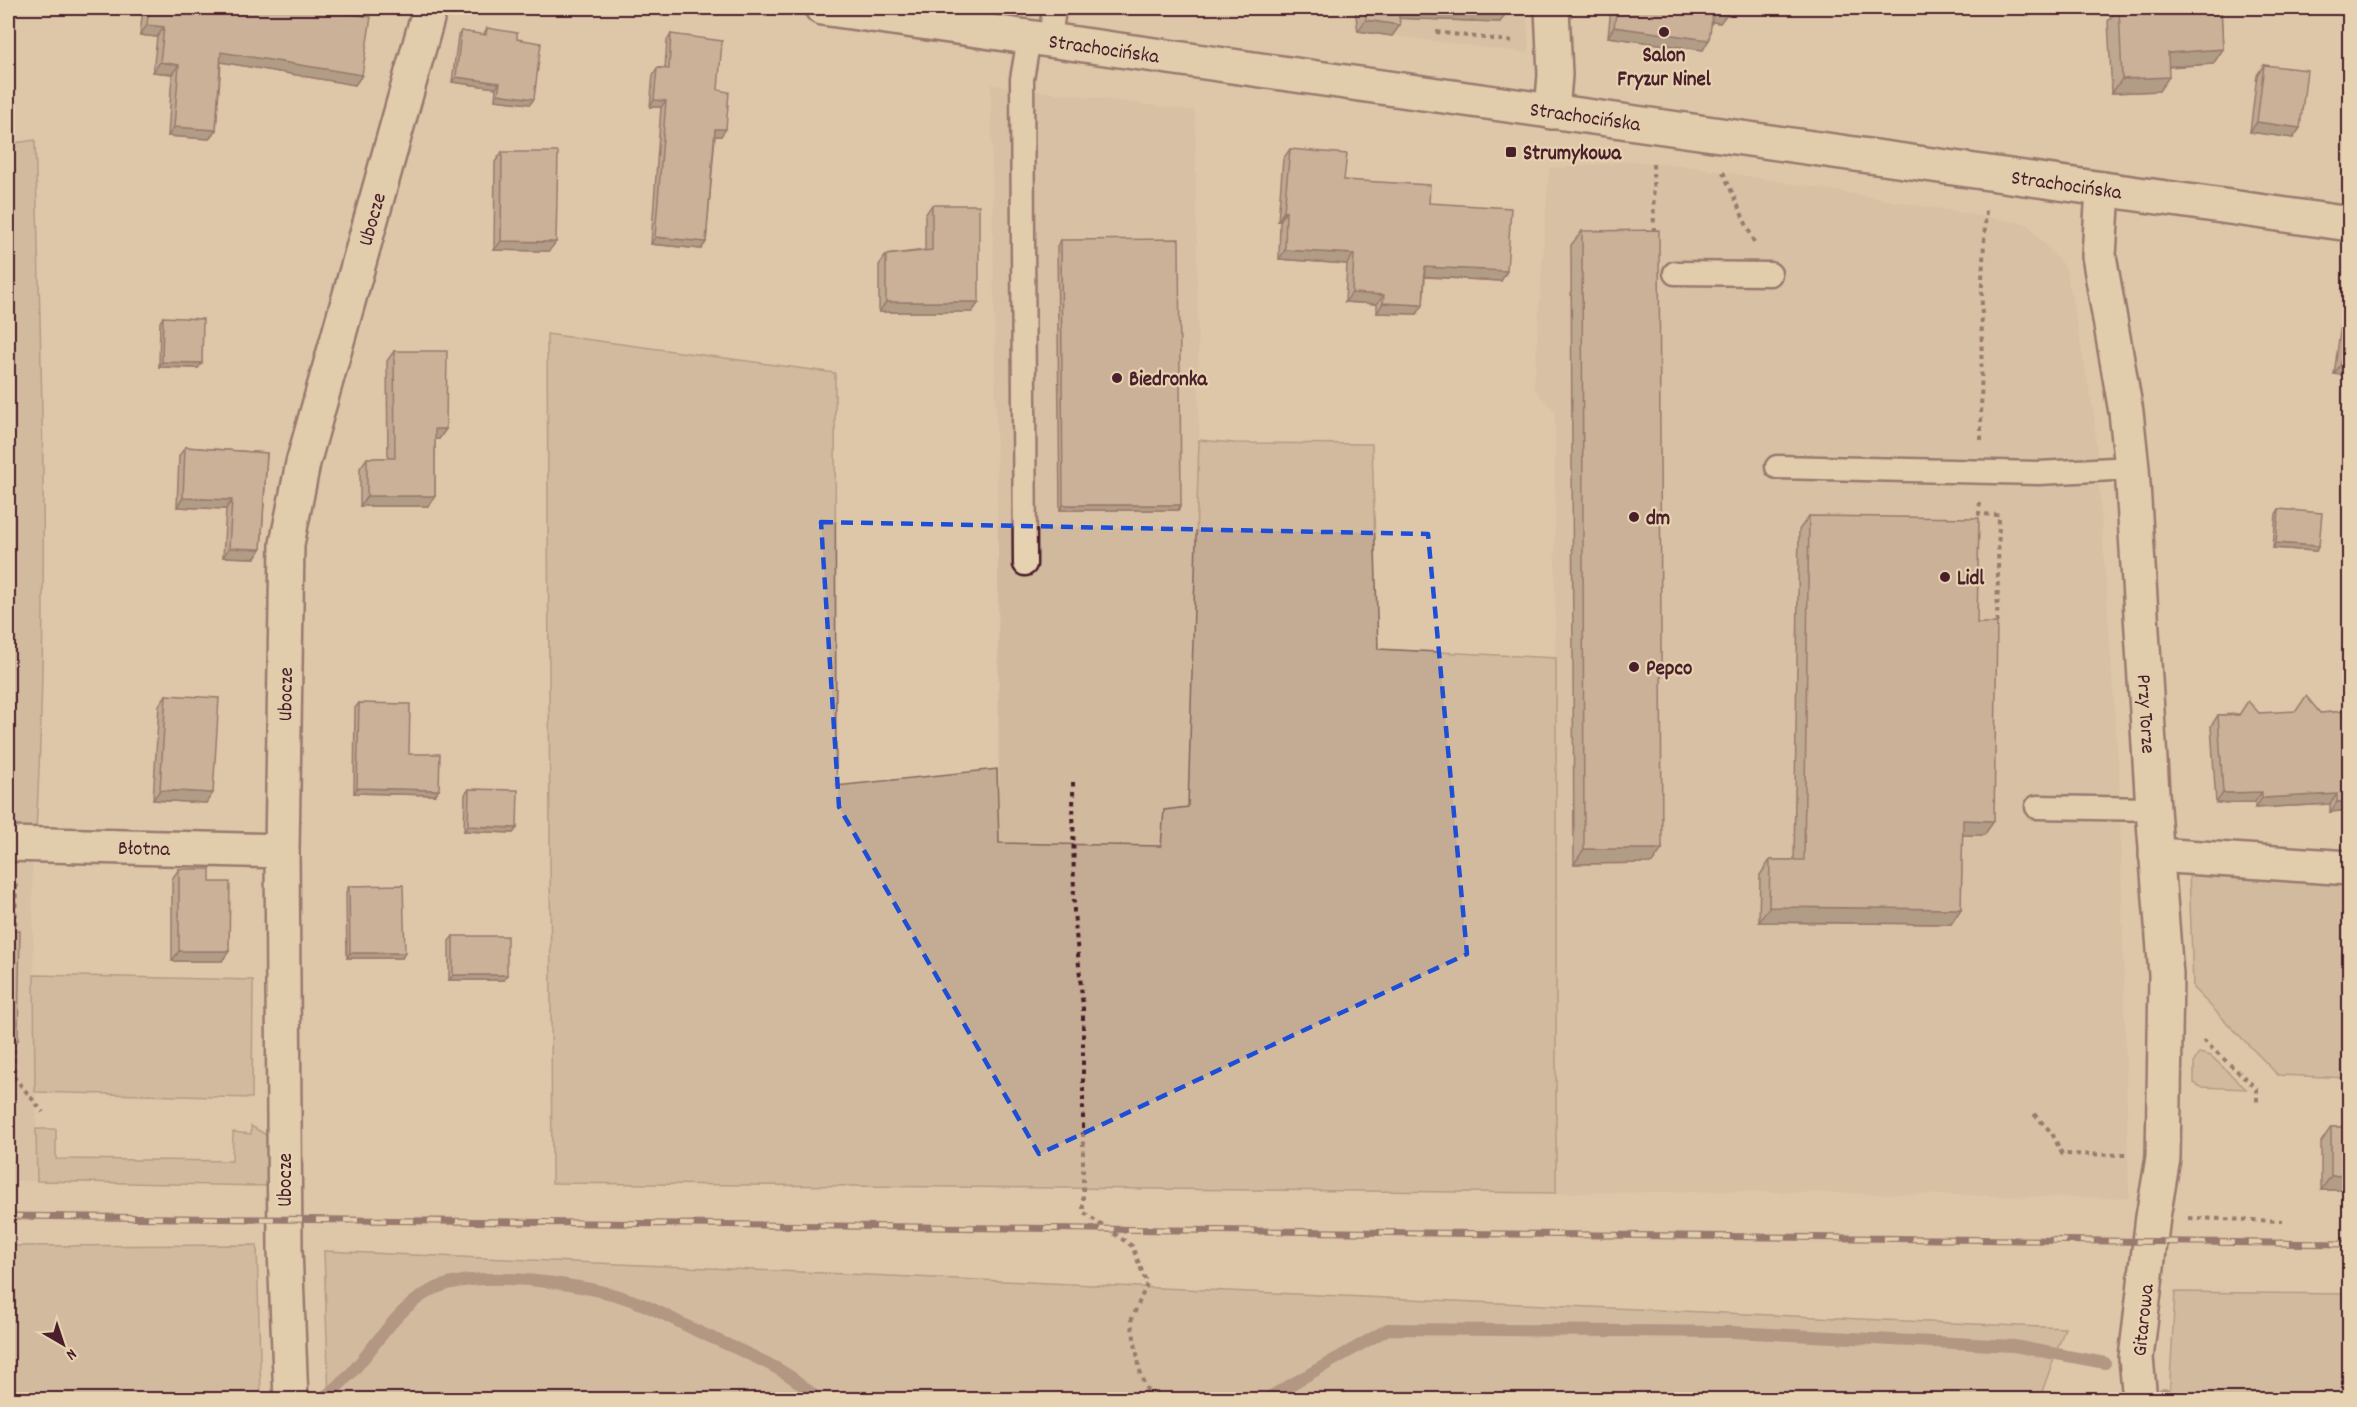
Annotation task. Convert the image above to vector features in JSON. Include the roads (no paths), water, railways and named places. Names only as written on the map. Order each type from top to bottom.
[{"type":"street","name":"Ubocze","points":[[291,1400],[285,1249],[282,851],[288,544],[303,463],[430,8]]},
{"type":"street","name":"Strachocińska","points":[[822,8],[2349,224]]},
{"type":"street","points":[[1552,8],[1555,75],[1552,112]]},
{"type":"street","name":"Przy Torze","points":[[2103,189],[2099,256],[2126,412],[2132,468],[2156,855],[2166,975],[2163,1158],[2151,1229]]},
{"type":"street","name":"Błotna","points":[[12,844],[282,851]]},
{"type":"street","points":[[2156,855],[2349,868]]},
{"type":"street","name":"Gitarowa","points":[[2140,1400],[2136,1358],[2151,1229]]},
{"type":"lane","points":[[1025,564],[1022,79],[1054,8]]},
{"type":"lane","points":[[1676,273],[1770,274]]},
{"type":"lane","points":[[1777,467],[2039,473],[2132,468]]},
{"type":"lane","points":[[2037,807],[2153,809]]},
{"type":"waterway","points":[[325,1396],[352,1372],[400,1314],[414,1301],[430,1291],[449,1284],[500,1279],[559,1283],[611,1294],[639,1303],[772,1366],[797,1381],[819,1400]]},
{"type":"waterway","points":[[1264,1400],[1388,1329],[1732,1332],[2014,1346],[2105,1363]]},
{"type":"waterway","points":[[2164,1393],[2176,1400]]},
{"type":"railway","points":[[8,1216],[2350,1244]]},
{"type":"place","name":"Salon Fryzur Ninel","points":[[1664,32]]},
{"type":"place","name":"Strumykowa","points":[[1511,152]]},
{"type":"place","name":"Biedronka","points":[[1117,378]]},
{"type":"place","name":"dm","points":[[1634,517]]},
{"type":"place","name":"Lidl","points":[[1945,577]]},
{"type":"place","name":"Pepco","points":[[1634,667]]}]
